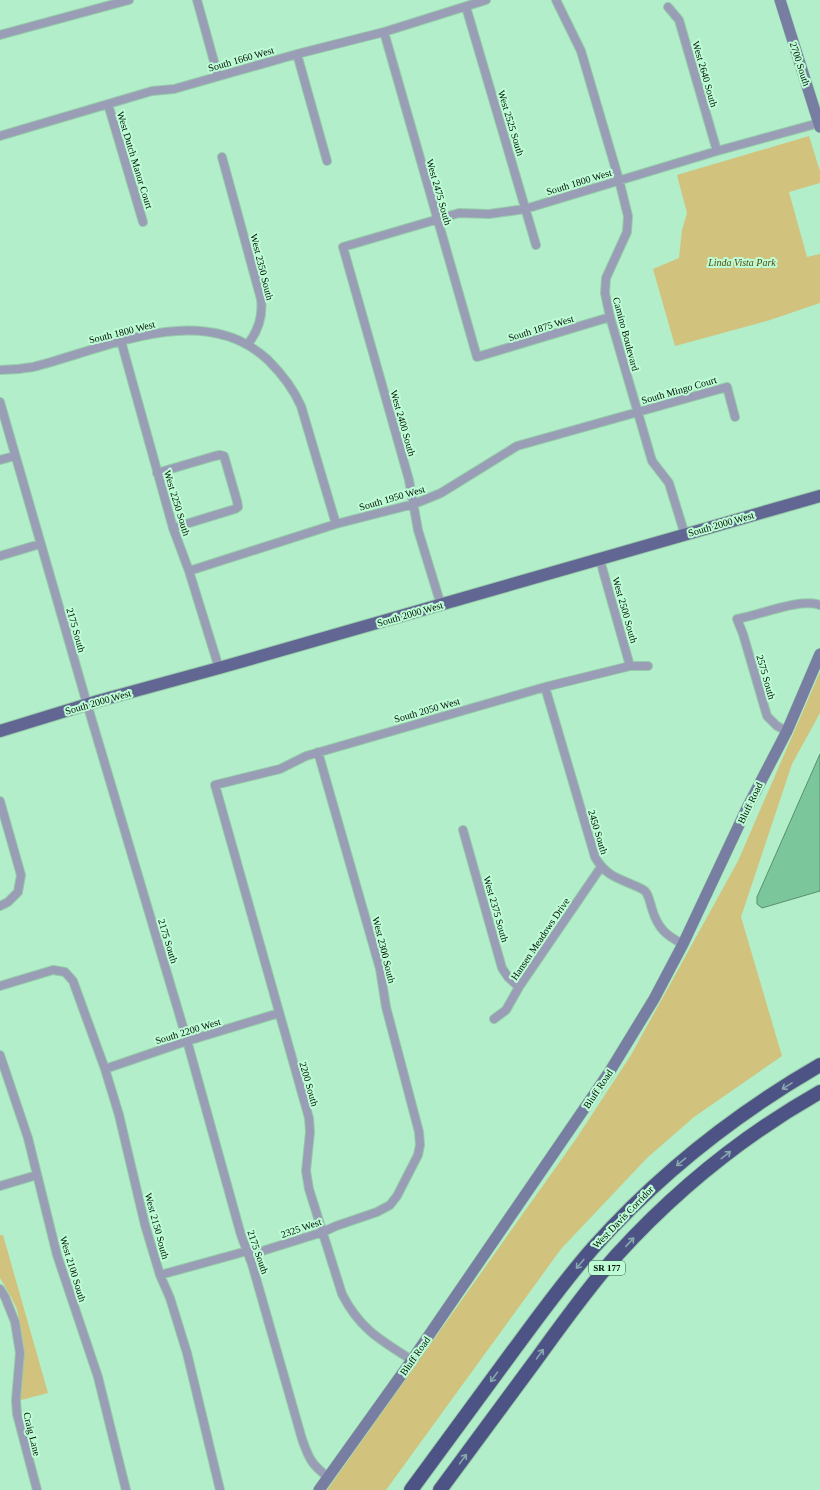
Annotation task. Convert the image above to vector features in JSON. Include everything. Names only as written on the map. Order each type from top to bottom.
[{"type":"highway","name":"West Davis Corridor","points":[[411,1490],[558,1291],[592,1249],[611,1229],[654,1185],[716,1134],[763,1100],[820,1066]]},
{"type":"highway","name":"SR 177","points":[[440,1490],[568,1316],[633,1238],[674,1198],[731,1150],[820,1092]]},
{"type":"main road","name":"South 2000 West","points":[[0,731],[820,496]]},
{"type":"street","points":[[0,35],[129,0]]},
{"type":"street","points":[[197,0],[218,76]]},
{"type":"street","name":"South 1660 West","points":[[0,136],[152,91],[174,89],[297,54],[384,32],[486,0]]},
{"type":"street","name":"Camino Boulevard","points":[[556,0],[581,51],[619,180],[628,216],[626,232],[606,278],[605,293],[610,318],[652,461],[669,483],[686,535]]},
{"type":"street","name":"2700 South","points":[[780,0],[819,125]]},
{"type":"street","name":"West 2525 South","points":[[466,7],[536,245]]},
{"type":"street","name":"West 2640 South","points":[[668,7],[679,20],[717,151]]},
{"type":"street","name":"West 2475 South","points":[[384,32],[477,357]]},
{"type":"street","points":[[297,54],[327,161]]},
{"type":"street","name":"West Dutch Manor Court","points":[[108,104],[143,222]]},
{"type":"street","name":"South 1800 West","points":[[343,248],[459,213],[489,214],[525,209],[717,151],[819,125]]},
{"type":"street","name":"West 2350 South","points":[[222,157],[261,299],[262,310],[260,322],[248,344]]},
{"type":"street","name":"West 2400 South","points":[[343,248],[409,480],[418,530],[441,605]]},
{"type":"street","name":"South 1875 West","points":[[477,357],[610,318]]},
{"type":"street","name":"South 1800 West","points":[[0,370],[33,367],[120,341],[158,332],[205,331],[230,337],[248,344]]},
{"type":"street","name":"West 2250 South","points":[[120,341],[173,528],[189,571],[219,668]]},
{"type":"street","points":[[248,344],[262,354],[278,370],[297,396],[336,524]]},
{"type":"street","name":"South Mingo Court","points":[[637,412],[727,387],[735,417]]},
{"type":"street","name":"2175 South","points":[[0,402],[87,705],[187,1041],[241,1235],[252,1264],[302,1439],[308,1456],[315,1467],[328,1478]]},
{"type":"street","name":"South 1950 West","points":[[189,571],[336,524],[414,504],[441,493],[517,446],[637,412]]},
{"type":"street","points":[[157,473],[220,455],[224,456],[236,494],[238,507],[235,509],[173,528]]},
{"type":"street","points":[[0,460],[15,456]]},
{"type":"street","points":[[0,556],[40,544]]},
{"type":"street","name":"West 2500 South","points":[[600,560],[630,666]]},
{"type":"street","name":"2575 South","points":[[787,731],[777,726],[767,716],[743,634],[737,619],[800,603],[814,603],[820,605]]},
{"type":"street","name":"Bluff Road","points":[[319,1490],[412,1360],[610,1071],[654,999],[683,944],[747,808],[787,731],[820,654]]},
{"type":"street","name":"South 2050 West","points":[[215,785],[280,769],[306,756],[318,752],[545,687],[630,666],[648,666]]},
{"type":"street","name":"2450 South","points":[[545,687],[595,857],[600,867],[615,877],[645,891],[654,917],[661,930],[683,944]]},
{"type":"street","name":"West 2300 South","points":[[318,752],[380,969],[386,1007],[420,1132],[418,1155]]},
{"type":"street","name":"2200 South","points":[[215,785],[309,1118],[310,1132],[306,1171],[309,1189],[342,1294],[349,1309],[361,1323],[377,1338],[412,1360]]},
{"type":"street","points":[[0,801],[21,875],[18,892],[8,902],[0,906]]},
{"type":"street","name":"West 2375 South","points":[[463,830],[502,968],[508,977],[519,987]]},
{"type":"street","name":"Hansen Meadows Drive","points":[[494,1019],[506,1010],[519,987],[600,867]]},
{"type":"street","name":"West 2150 South","points":[[0,986],[53,970],[65,972],[73,981],[105,1069],[119,1115],[145,1225],[187,1353],[220,1490]]},
{"type":"street","name":"South 2200 West","points":[[105,1069],[187,1041],[279,1013]]},
{"type":"street","name":"West 2100 South","points":[[0,1055],[28,1138],[57,1256],[98,1377],[126,1490]]},
{"type":"street","name":"2325 West","points":[[160,1274],[247,1251],[259,1252],[323,1232],[378,1212],[390,1205],[397,1196],[418,1155]]},
{"type":"street","points":[[0,1186],[38,1174]]},
{"type":"street","name":"Craig Lane","points":[[0,1289],[5,1297],[15,1322],[20,1353],[16,1400],[17,1414],[37,1490]]},
{"type":"green space","name":"Linda Vista Park","points":[[809,136],[820,171],[820,183],[789,192],[807,257],[820,254],[820,303],[767,321],[675,346],[653,269],[679,258],[682,230],[687,213],[677,175]]},
{"type":"green space","points":[[820,672],[820,713],[792,764],[741,917],[782,1056],[694,1117],[647,1158],[561,1249],[386,1490],[327,1490],[576,1139],[631,1055],[738,861]]},
{"type":"green space","points":[[0,1235],[3,1235],[48,1393],[21,1400],[20,1385],[24,1357],[23,1340],[17,1309],[0,1278]]},
{"type":"shaded area","points":[[820,754],[820,891],[762,908],[757,904],[757,897]]}]
